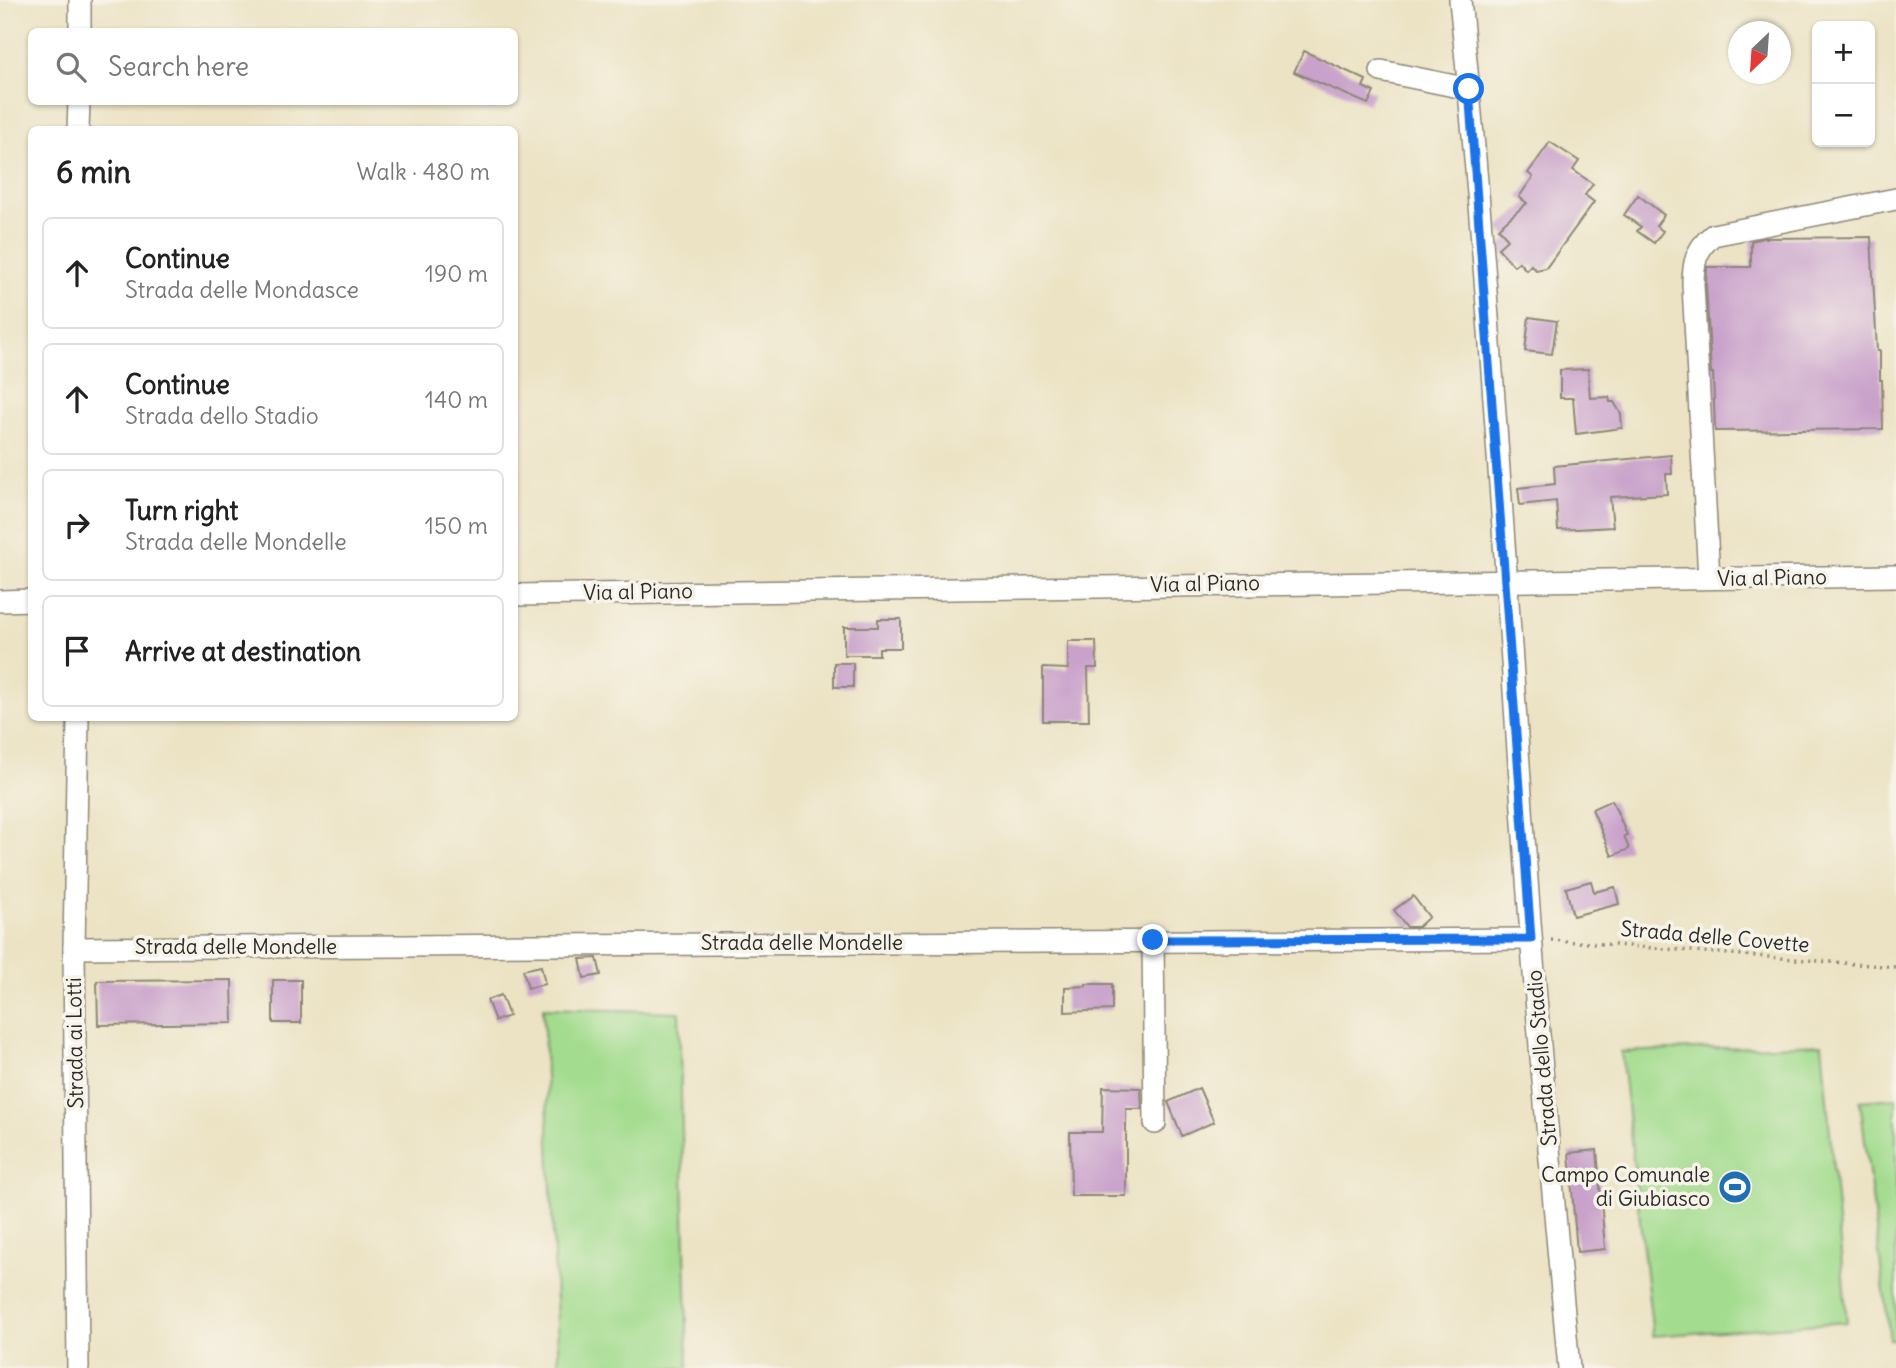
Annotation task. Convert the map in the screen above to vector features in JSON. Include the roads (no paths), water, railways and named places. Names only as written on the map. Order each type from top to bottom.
[{"type":"street","points":[[80,0],[80,28]]},
{"type":"street","name":"Strada dello Stadio","points":[[1460,0],[1469,89],[1531,939],[1569,1368]]},
{"type":"street","points":[[1381,71],[1469,89]]},
{"type":"street","points":[[78,126],[79,105]]},
{"type":"street","points":[[1709,578],[1693,285],[1696,253],[1713,235],[1896,199]]},
{"type":"street","name":"Via al Piano","points":[[518,595],[1896,576]]},
{"type":"street","points":[[0,601],[28,600]]},
{"type":"street","name":"Strada ai Lotti","points":[[78,721],[74,948],[78,1368]]},
{"type":"street","name":"Strada delle Mondelle","points":[[74,948],[1531,939]]},
{"type":"street","points":[[1153,940],[1154,1123]]},
{"type":"place","name":"Campo Comunale di Giubiasco","points":[[1735,1187]]}]
